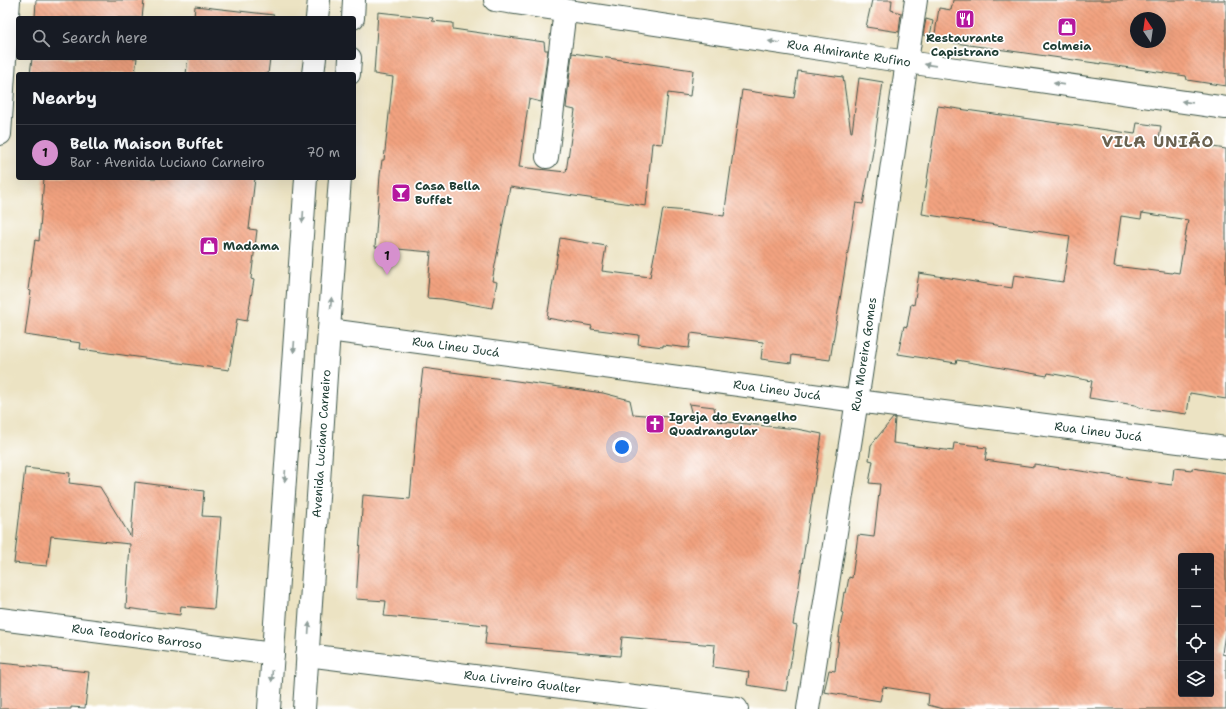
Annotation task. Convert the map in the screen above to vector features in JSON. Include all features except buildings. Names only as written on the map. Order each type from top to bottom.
[{"type":"street","points":[[0,134],[9,0]]},
{"type":"street","points":[[317,16],[319,0]]},
{"type":"street","points":[[353,16],[354,0]]},
{"type":"street","name":"Rua Almirante Rufino","points":[[495,0],[1226,108]]},
{"type":"street","name":"Rua Moreira Gomes","points":[[808,709],[857,401],[916,0]]},
{"type":"street","points":[[547,157],[565,10]]},
{"type":"street","points":[[313,72],[314,60]]},
{"type":"street","points":[[349,72],[350,60]]},
{"type":"street","points":[[269,709],[306,180]]},
{"type":"street","name":"Avenida Luciano Carneiro","points":[[304,709],[328,330],[340,180]]},
{"type":"street","name":"Rua Lineu Jucá","points":[[328,330],[857,401],[1226,448]]},
{"type":"street","name":"Rua Teodorico Barroso","points":[[0,619],[273,654]]},
{"type":"street","name":"Rua Livreiro Gualter","points":[[307,656],[737,709]]},
{"type":"place","name":"Restaurante Capistrano","points":[[965,19]]},
{"type":"place","name":"Colmeia","points":[[1067,27]]},
{"type":"place","name":"Casa Bella Buffet","points":[[401,193]]},
{"type":"place","name":"Madama","points":[[209,246]]},
{"type":"place","name":"Bella Maison Buffet","points":[[387,275]]},
{"type":"place","name":"Igreja do Evangelho Quadrangular","points":[[655,424]]},
{"type":"district","name":"VILA UNIÃO","points":[[1158,141]]}]
